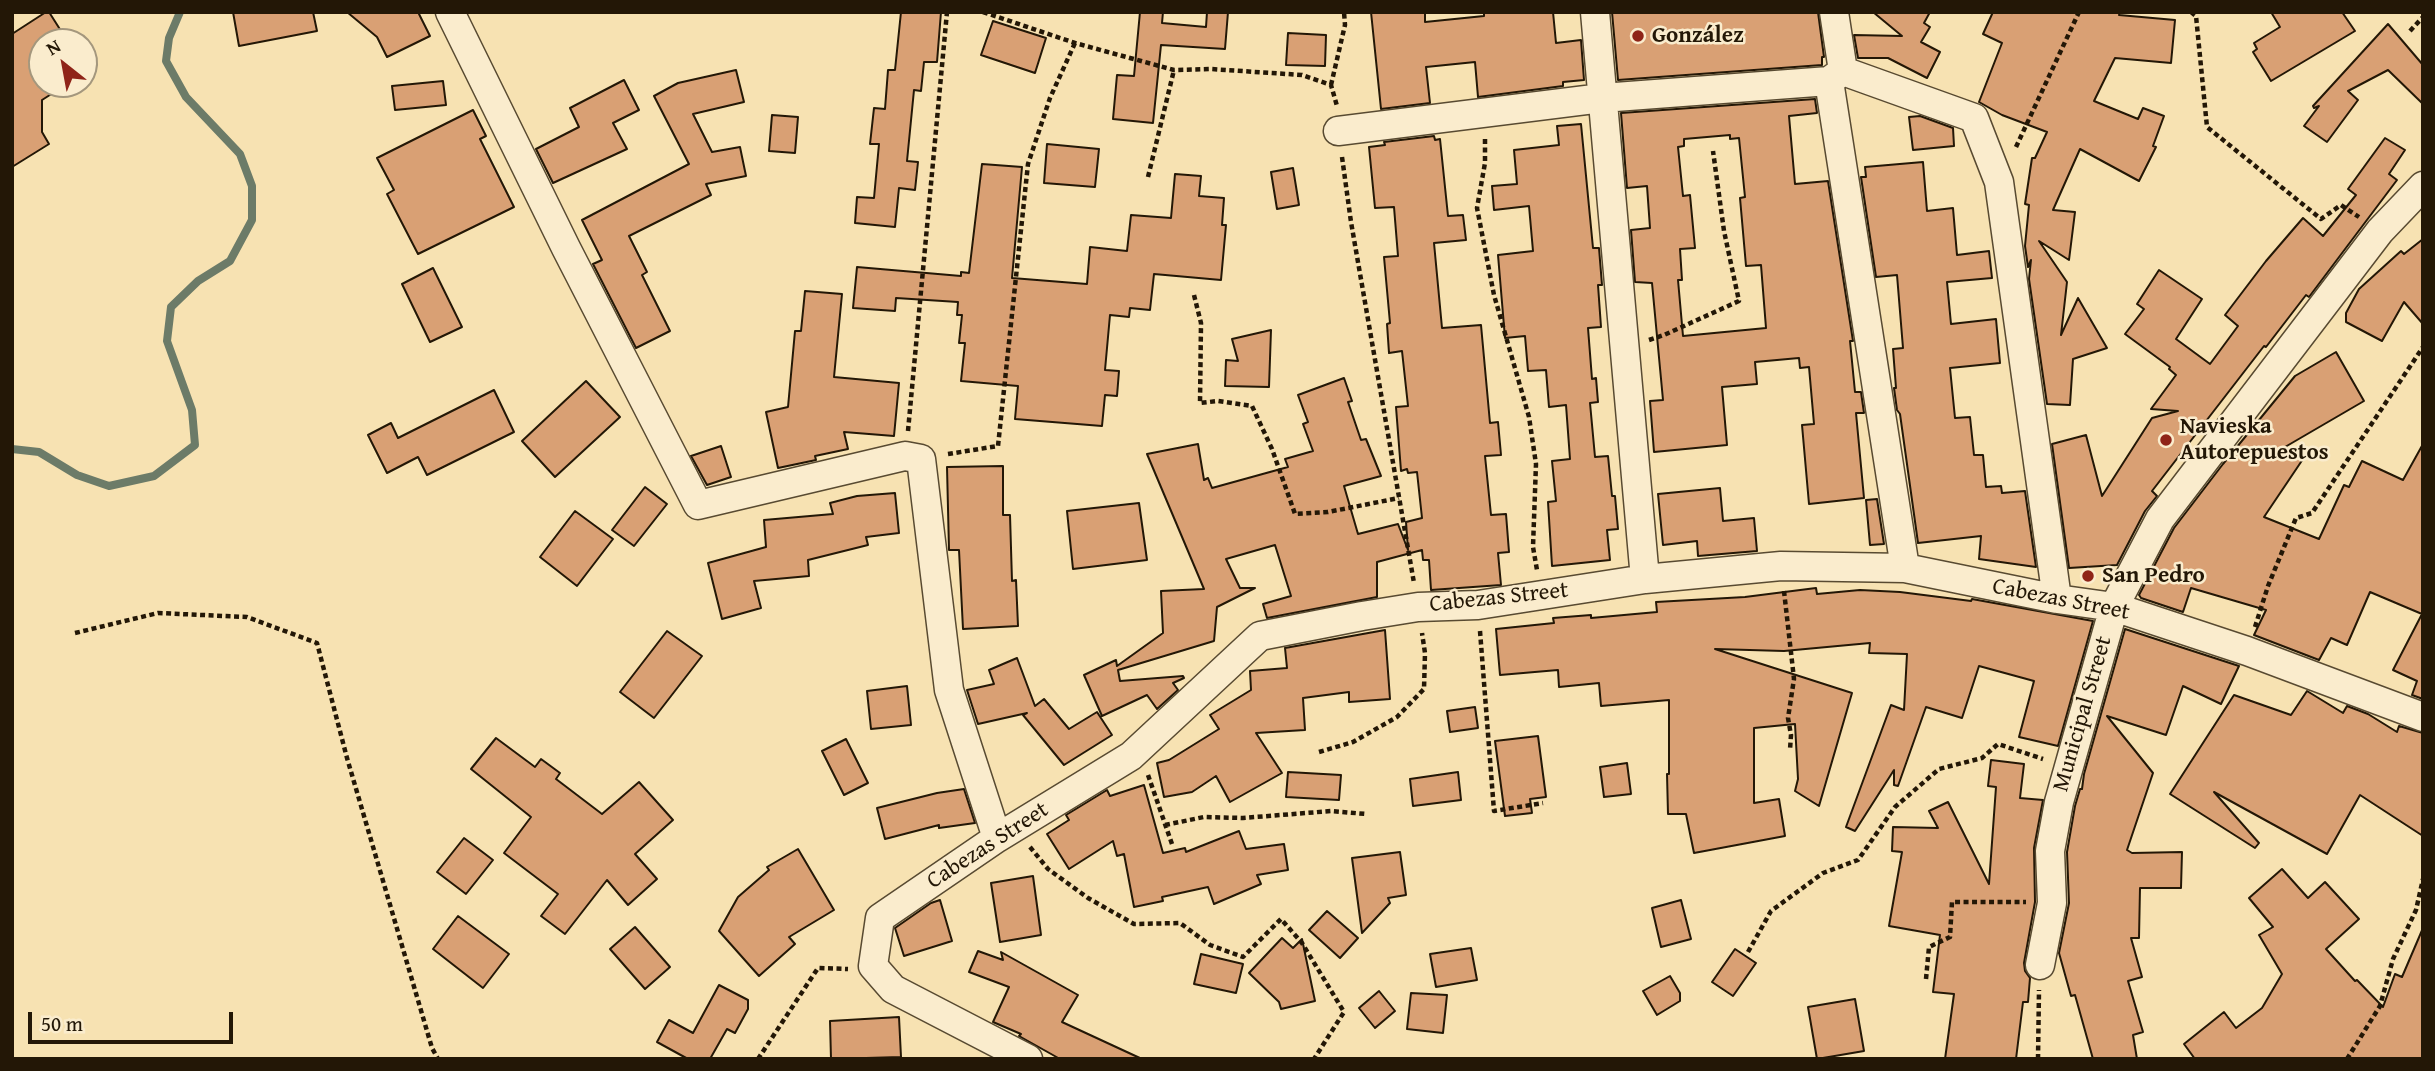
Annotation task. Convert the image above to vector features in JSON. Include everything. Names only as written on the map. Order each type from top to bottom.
[{"type":"street","points":[[450,12],[566,248],[698,505],[913,457],[949,690],[1005,833]]},
{"type":"street","points":[[1595,12],[1645,579]]},
{"type":"street","points":[[1834,12],[1836,76],[1905,568]]},
{"type":"street","points":[[1338,131],[1602,98],[1836,76],[1974,118],[1999,182],[2057,599]]},
{"type":"street","name":"Municipal Street","points":[[2039,965],[2052,903],[2050,851],[2067,767],[2114,607],[2160,519],[2380,231],[2423,186]]},
{"type":"street","name":"Cabezas Street","points":[[873,966],[880,918],[1005,833],[1131,756],[1260,636],[1362,615],[1418,607],[1478,605],[1645,579],[1781,566],[1905,568],[2057,599],[2114,607],[2247,651],[2423,717]]},
{"type":"street","points":[[873,966],[893,989],[1028,1059]]},
{"type":"path","points":[[947,12],[913,457],[998,446],[1028,164],[1050,98],[1075,43]]},
{"type":"path","points":[[1319,752],[1353,742],[1396,717],[1424,689],[1425,653],[1418,607],[1351,222],[1337,107],[1331,85],[1345,25],[1344,12]]},
{"type":"path","points":[[1999,182],[2079,12]]},
{"type":"path","points":[[2191,12],[2196,16],[2207,127],[2321,219],[2341,205],[2380,231]]},
{"type":"path","points":[[988,13],[1075,43],[1174,71],[1210,69],[1302,75],[1331,85]]},
{"type":"path","points":[[2410,31],[2423,17]]},
{"type":"path","points":[[1149,177],[1174,71]]},
{"type":"path","points":[[1485,113],[1485,163],[1477,208],[1494,295],[1515,363],[1531,429],[1536,464],[1533,547],[1541,596]]},
{"type":"path","points":[[1625,348],[1664,335],[1739,300],[1724,231],[1713,151]]},
{"type":"path","points":[[1194,295],[1200,323],[1200,403],[1218,401],[1252,405],[1272,449],[1294,514],[1328,512],[1399,498]]},
{"type":"path","points":[[2247,651],[2267,586],[2296,518],[2312,513],[2423,347]]},
{"type":"path","points":[[1781,566],[1794,679],[1788,718],[1790,750]]},
{"type":"path","points":[[1478,605],[1494,811],[1543,803]]},
{"type":"path","points":[[75,633],[158,613],[234,616],[247,617],[317,643],[351,771],[432,1048],[438,1059]]},
{"type":"path","points":[[1748,952],[1771,911],[1823,873],[1858,860],[1895,807],[1939,769],[1982,758],[1998,744],[2067,767]]},
{"type":"path","points":[[1131,756],[1148,776],[1171,844]]},
{"type":"path","points":[[1166,825],[1204,817],[1243,818],[1331,811],[1366,814]]},
{"type":"path","points":[[1005,833],[1088,898],[1134,923],[1180,923],[1210,945],[1243,957],[1281,919],[1302,943],[1344,1012],[1314,1059]]},
{"type":"path","points":[[2347,1059],[2380,1006],[2393,959],[2416,910],[2423,879]]},
{"type":"path","points":[[1926,979],[1929,947],[1950,937],[1952,902],[2052,903]]},
{"type":"path","points":[[2038,1059],[2039,965]]},
{"type":"path","points":[[758,1059],[818,968],[854,969],[873,966]]},
{"type":"building","points":[[46,12],[49,12],[59,28],[28,28],[28,98],[45,98],[42,100],[42,132],[49,144],[12,167],[12,34]]},
{"type":"building","points":[[233,12],[313,12],[317,31],[239,46]]},
{"type":"building","points":[[347,12],[418,12],[430,36],[387,57],[377,37]]},
{"type":"building","points":[[901,12],[941,12],[937,62],[924,62],[921,91],[914,90],[907,161],[918,162],[915,190],[899,188],[895,227],[855,223],[857,197],[874,198],[879,144],[870,144],[874,108],[885,109],[888,70],[895,70]]},
{"type":"building","points":[[1140,12],[1163,12],[1162,23],[1206,27],[1207,12],[1228,12],[1225,49],[1161,45],[1153,123],[1113,119],[1117,75],[1134,76]]},
{"type":"building","points":[[1371,12],[1425,12],[1425,22],[1484,16],[1484,12],[1553,12],[1556,43],[1581,40],[1584,80],[1563,82],[1563,86],[1478,97],[1475,62],[1426,67],[1430,103],[1381,109]]},
{"type":"building","points":[[1612,12],[1818,12],[1824,57],[1822,65],[1618,80]]},
{"type":"building","points":[[1873,12],[1930,12],[1924,23],[1930,27],[1921,42],[1940,52],[1927,78],[1888,58],[1858,58],[1854,35],[1902,36]]},
{"type":"building","points":[[1993,12],[2120,12],[2119,15],[2175,20],[2171,63],[2115,58],[2094,101],[2138,119],[2143,108],[2164,116],[2153,146],[2156,147],[2139,181],[2080,149],[2053,210],[2075,212],[2069,260],[2039,241],[2067,282],[2061,335],[2078,298],[2107,348],[2073,359],[2070,405],[2047,404],[2029,279],[2031,260],[2028,267],[2025,246],[2029,205],[2025,204],[2032,158],[2035,158],[2047,132],[2002,115],[1979,102],[2002,43],[1983,34]]},
{"type":"building","points":[[2271,12],[2342,12],[2355,31],[2271,81],[2253,52],[2257,49],[2254,43],[2280,27]]},
{"type":"building","points":[[993,21],[1046,38],[1035,73],[981,55]]},
{"type":"building","points":[[2388,24],[2423,65],[2423,104],[2388,70],[2348,91],[2358,100],[2327,142],[2304,126],[2319,106],[2313,106]]},
{"type":"building","points":[[1288,33],[1326,35],[1325,66],[1286,65]]},
{"type":"building","points":[[736,70],[744,102],[693,114],[712,152],[740,147],[746,176],[706,184],[711,195],[629,236],[647,272],[642,275],[670,331],[636,348],[593,264],[602,260],[582,220],[689,164],[654,96],[678,83]]},
{"type":"building","points":[[624,80],[639,110],[613,123],[627,149],[553,183],[536,149],[579,127],[570,108]]},
{"type":"building","points":[[443,81],[446,105],[395,110],[392,86]]},
{"type":"building","points":[[1815,99],[1817,113],[1789,116],[1795,184],[1828,181],[1853,341],[1850,341],[1855,392],[1861,392],[1864,413],[1856,413],[1864,498],[1809,504],[1802,425],[1814,424],[1809,367],[1800,368],[1799,358],[1755,362],[1757,384],[1722,387],[1727,445],[1654,452],[1650,401],[1663,400],[1652,283],[1635,282],[1631,230],[1650,228],[1647,186],[1627,188],[1621,113]],"holes":[[[1730,135],[1730,139],[1739,138],[1745,197],[1740,198],[1746,266],[1761,265],[1766,328],[1683,336],[1678,280],[1682,280],[1680,249],[1695,248],[1690,195],[1683,196],[1678,147],[1684,146],[1684,139]]]},
{"type":"building","points":[[473,110],[486,136],[480,139],[514,207],[418,254],[387,194],[394,190],[377,158]]},
{"type":"building","points":[[772,115],[798,117],[795,153],[769,151]]},
{"type":"building","points":[[1920,116],[1953,128],[1954,146],[1913,150],[1909,117]]},
{"type":"building","points":[[1581,124],[1593,248],[1599,248],[1602,285],[1598,285],[1601,327],[1588,328],[1592,379],[1596,378],[1598,402],[1590,403],[1595,457],[1608,456],[1618,529],[1607,530],[1610,560],[1552,566],[1548,502],[1556,501],[1552,461],[1570,459],[1566,405],[1549,407],[1546,370],[1528,371],[1525,336],[1505,338],[1498,255],[1533,251],[1529,206],[1494,210],[1492,186],[1517,184],[1514,150],[1559,145],[1557,126]]},
{"type":"building","points":[[1434,136],[1435,140],[1440,139],[1448,216],[1463,215],[1466,240],[1434,243],[1442,328],[1481,325],[1490,423],[1498,422],[1501,455],[1485,456],[1491,515],[1506,514],[1509,552],[1498,553],[1501,585],[1431,590],[1429,560],[1423,560],[1422,550],[1377,562],[1377,597],[1267,618],[1263,604],[1291,596],[1275,545],[1226,559],[1240,588],[1255,588],[1217,607],[1214,641],[1118,670],[1120,681],[1183,676],[1184,678],[1173,683],[1178,690],[1157,709],[1147,695],[1102,716],[1084,675],[1116,660],[1117,666],[1163,633],[1161,591],[1204,589],[1147,454],[1198,444],[1204,480],[1208,478],[1212,488],[1288,467],[1285,459],[1313,451],[1303,424],[1308,422],[1298,395],[1344,378],[1352,401],[1348,402],[1361,440],[1366,439],[1381,476],[1344,486],[1358,534],[1398,524],[1408,550],[1406,522],[1422,518],[1417,472],[1408,473],[1407,469],[1401,471],[1396,407],[1408,406],[1402,351],[1389,353],[1387,324],[1390,323],[1384,257],[1398,256],[1394,207],[1375,208],[1369,147],[1385,145],[1384,142]]},
{"type":"building","points":[[2385,138],[2405,150],[2389,174],[2397,180],[2309,297],[2306,295],[2266,347],[2264,346],[2152,491],[2157,496],[2145,511],[2117,565],[2069,568],[2052,444],[2086,435],[2102,496],[2152,418],[2178,411],[2151,409],[2176,375],[2170,367],[2125,334],[2144,309],[2137,304],[2159,270],[2202,299],[2176,339],[2210,364],[2238,326],[2225,315],[2266,261],[2303,218],[2323,236],[2356,195],[2348,189]]},
{"type":"building","points":[[1047,144],[1099,149],[1095,187],[1044,183]]},
{"type":"building","points":[[1923,162],[1927,211],[1953,208],[1957,255],[1989,251],[1992,278],[1947,282],[1951,324],[1996,319],[2000,363],[1950,368],[1955,418],[1970,417],[1974,455],[1983,455],[1986,487],[2001,486],[2002,493],[2025,491],[2036,567],[1979,559],[1981,536],[1918,543],[1894,388],[1893,349],[1903,348],[1897,275],[1876,277],[1861,177],[1866,177],[1865,167]]},
{"type":"building","points":[[982,164],[1022,167],[1012,278],[1087,284],[1090,247],[1127,251],[1131,215],[1171,218],[1175,174],[1201,176],[1199,196],[1224,198],[1222,225],[1226,225],[1221,280],[1154,274],[1150,310],[1130,308],[1129,317],[1110,315],[1105,370],[1119,371],[1117,396],[1105,395],[1102,426],[1015,419],[1018,386],[961,381],[965,343],[959,343],[962,315],[957,315],[958,302],[896,298],[895,311],[853,308],[857,267],[961,276],[961,272],[969,273]]},
{"type":"building","points":[[1293,168],[1299,205],[1277,209],[1271,172]]},
{"type":"building","points":[[2423,239],[2423,324],[2404,302],[2382,341],[2346,322],[2346,313],[2359,289],[2401,251],[2404,254]]},
{"type":"building","points":[[433,268],[462,327],[430,342],[402,284]]},
{"type":"building","points":[[805,291],[842,294],[834,377],[899,383],[894,436],[844,432],[848,449],[815,456],[816,460],[778,468],[766,412],[788,407],[795,331],[801,331]]},
{"type":"building","points":[[1271,330],[1269,387],[1225,386],[1226,360],[1238,361],[1232,339]]},
{"type":"building","points":[[2336,352],[2364,401],[2285,447],[2303,459],[2264,517],[2319,539],[2344,485],[2349,487],[2362,461],[2403,480],[2423,444],[2423,699],[2412,695],[2417,681],[2393,670],[2422,614],[2370,592],[2347,645],[2331,638],[2319,660],[2254,635],[2266,610],[2191,588],[2183,612],[2139,595],[2174,528],[2223,464],[2295,376]]},
{"type":"building","points":[[586,381],[620,417],[555,477],[522,441]]},
{"type":"building","points":[[494,390],[514,432],[427,475],[418,457],[387,473],[368,435],[391,423],[398,438]]},
{"type":"building","points":[[721,446],[731,477],[707,485],[691,456]]},
{"type":"building","points":[[1003,466],[1003,515],[1010,515],[1012,581],[1016,580],[1018,626],[963,629],[959,550],[949,550],[947,467]]},
{"type":"building","points":[[645,487],[667,504],[634,546],[612,530]]},
{"type":"building","points":[[1720,488],[1723,521],[1754,518],[1757,551],[1698,556],[1697,541],[1663,545],[1658,494]]},
{"type":"building","points":[[895,493],[899,533],[866,537],[868,545],[808,560],[809,576],[754,581],[761,608],[722,619],[708,563],[766,547],[764,520],[833,514],[830,503],[857,496]]},
{"type":"building","points":[[1877,499],[1884,544],[1870,545],[1866,500]]},
{"type":"building","points":[[1139,503],[1147,560],[1073,569],[1067,511]]},
{"type":"building","points":[[575,511],[613,539],[577,586],[540,557]]},
{"type":"building","points":[[1816,588],[1817,594],[1860,590],[1972,599],[2093,621],[2058,746],[2019,737],[2034,681],[1979,666],[1962,718],[1926,707],[1898,786],[1894,785],[1894,770],[1855,831],[1846,827],[1891,705],[1904,710],[1907,654],[1869,653],[1870,643],[1784,651],[1715,649],[1852,693],[1819,806],[1795,791],[1798,779],[1795,724],[1754,728],[1754,803],[1779,799],[1785,836],[1694,853],[1686,814],[1668,814],[1669,700],[1601,706],[1599,683],[1559,687],[1558,670],[1500,675],[1496,629],[1554,623],[1553,618],[1591,615],[1591,618],[1657,612],[1656,602],[1745,597]]},
{"type":"building","points":[[2125,629],[2239,666],[2221,704],[2183,686],[2166,735],[2107,716],[2153,773],[2127,850],[2132,853],[2182,852],[2181,888],[2140,888],[2139,938],[2131,938],[2142,977],[2128,981],[2143,1032],[2133,1035],[2137,1059],[2093,1059],[2075,995],[2071,996],[2059,953],[2069,903],[2067,852],[2075,806],[2082,789]]},
{"type":"building","points":[[1385,630],[1390,699],[1349,702],[1349,692],[1303,698],[1305,730],[1256,733],[1282,773],[1230,802],[1216,776],[1192,792],[1164,797],[1157,763],[1169,760],[1219,729],[1210,715],[1251,690],[1250,671],[1287,668],[1285,648]]},
{"type":"building","points":[[667,631],[702,656],[654,718],[620,692]]},
{"type":"building","points":[[1017,658],[1035,706],[1044,699],[1069,729],[1097,712],[1112,735],[1064,765],[1023,715],[1027,713],[978,724],[967,690],[994,684],[989,670]]},
{"type":"building","points":[[907,686],[911,725],[871,729],[867,691]]},
{"type":"building","points":[[2307,691],[2343,713],[2347,706],[2368,714],[2397,732],[2399,726],[2423,733],[2423,836],[2360,795],[2327,854],[2214,792],[2259,843],[2255,848],[2170,794],[2234,695],[2291,715]]},
{"type":"building","points":[[1475,707],[1478,728],[1450,732],[1447,711]]},
{"type":"building","points":[[1538,736],[1546,797],[1530,799],[1532,813],[1505,816],[1495,741]]},
{"type":"building","points":[[496,738],[535,767],[541,759],[560,773],[556,779],[602,814],[639,782],[673,820],[635,854],[657,879],[628,905],[607,880],[565,934],[541,916],[558,894],[504,853],[531,817],[471,769]]},
{"type":"building","points":[[846,739],[868,783],[844,795],[822,751]]},
{"type":"building","points":[[1991,760],[2024,764],[2020,798],[2043,800],[2034,848],[2035,902],[2024,963],[2030,978],[2028,1002],[2023,1002],[2016,1059],[1945,1059],[1954,994],[1933,992],[1940,935],[1889,926],[1902,852],[1892,851],[1893,827],[1938,828],[1929,811],[1948,802],[1989,884],[1996,787],[1988,786]]},
{"type":"building","points":[[1627,763],[1631,794],[1604,797],[1600,767]]},
{"type":"building","points":[[1288,772],[1341,775],[1339,800],[1286,797]]},
{"type":"building","points":[[1458,772],[1461,800],[1413,806],[1410,779]]},
{"type":"building","points":[[1144,785],[1163,853],[1185,848],[1186,852],[1239,831],[1246,849],[1284,844],[1288,870],[1257,875],[1261,884],[1214,904],[1208,887],[1162,897],[1163,901],[1134,907],[1124,854],[1117,856],[1113,841],[1069,869],[1047,834],[1069,820],[1066,815],[1107,790],[1110,796]]},
{"type":"building","points":[[964,789],[975,823],[939,828],[939,825],[885,839],[877,808]]},
{"type":"building","points":[[464,838],[493,860],[466,894],[437,872]]},
{"type":"building","points":[[798,849],[834,910],[789,937],[795,944],[759,976],[719,931],[738,897],[769,870],[767,867]]},
{"type":"building","points":[[1400,852],[1406,895],[1388,898],[1390,903],[1362,933],[1352,858]]},
{"type":"building","points":[[2282,869],[2308,898],[2325,882],[2359,919],[2326,949],[2383,1007],[2395,974],[2402,977],[2423,928],[2423,1059],[2195,1059],[2184,1044],[2224,1012],[2236,1028],[2262,1008],[2282,974],[2259,935],[2273,927],[2249,898]]},
{"type":"building","points":[[1033,876],[1041,935],[1000,942],[991,883]]},
{"type":"building","points":[[940,900],[952,941],[904,956],[895,928],[931,903]]},
{"type":"building","points":[[1681,900],[1691,939],[1661,947],[1652,908]]},
{"type":"building","points":[[1327,911],[1358,938],[1340,958],[1309,930]]},
{"type":"building","points":[[458,916],[509,954],[483,988],[433,949]]},
{"type":"building","points":[[635,927],[670,967],[645,989],[610,949]]},
{"type":"building","points":[[1282,938],[1293,948],[1302,939],[1315,1001],[1281,1009],[1279,1002],[1249,973]]},
{"type":"building","points":[[1471,948],[1477,980],[1436,987],[1430,954]]},
{"type":"building","points":[[1735,949],[1756,963],[1733,996],[1712,982]]},
{"type":"building","points":[[978,951],[1003,960],[1001,952],[1078,995],[1062,1022],[1142,1059],[1060,1059],[1019,1036],[1021,1034],[993,1022],[1009,987],[969,972]]},
{"type":"building","points":[[1201,954],[1243,964],[1236,993],[1194,984]]},
{"type":"building","points":[[1670,976],[1680,993],[1680,1001],[1657,1015],[1643,991]]},
{"type":"building","points":[[719,985],[748,1000],[748,1009],[735,1033],[727,1029],[710,1059],[688,1059],[657,1042],[669,1020],[693,1033]]},
{"type":"building","points":[[1379,991],[1395,1011],[1375,1028],[1359,1008]]},
{"type":"building","points":[[1411,993],[1447,995],[1443,1033],[1407,1029]]},
{"type":"building","points":[[1855,999],[1864,1051],[1817,1059],[1808,1007]]},
{"type":"building","points":[[899,1017],[901,1057],[831,1059],[830,1021]]},
{"type":"waterway","points":[[12,449],[39,452],[77,475],[109,486],[154,476],[195,445],[192,410],[167,341],[171,307],[198,281],[230,261],[252,220],[252,186],[240,154],[186,97],[166,61],[169,38],[180,12]]},
{"type":"place","name":"González","points":[[1638,36]]},
{"type":"place","name":"Navieska Autorepuestos","points":[[2166,440]]},
{"type":"place","name":"San Pedro","points":[[2088,576]]}]
